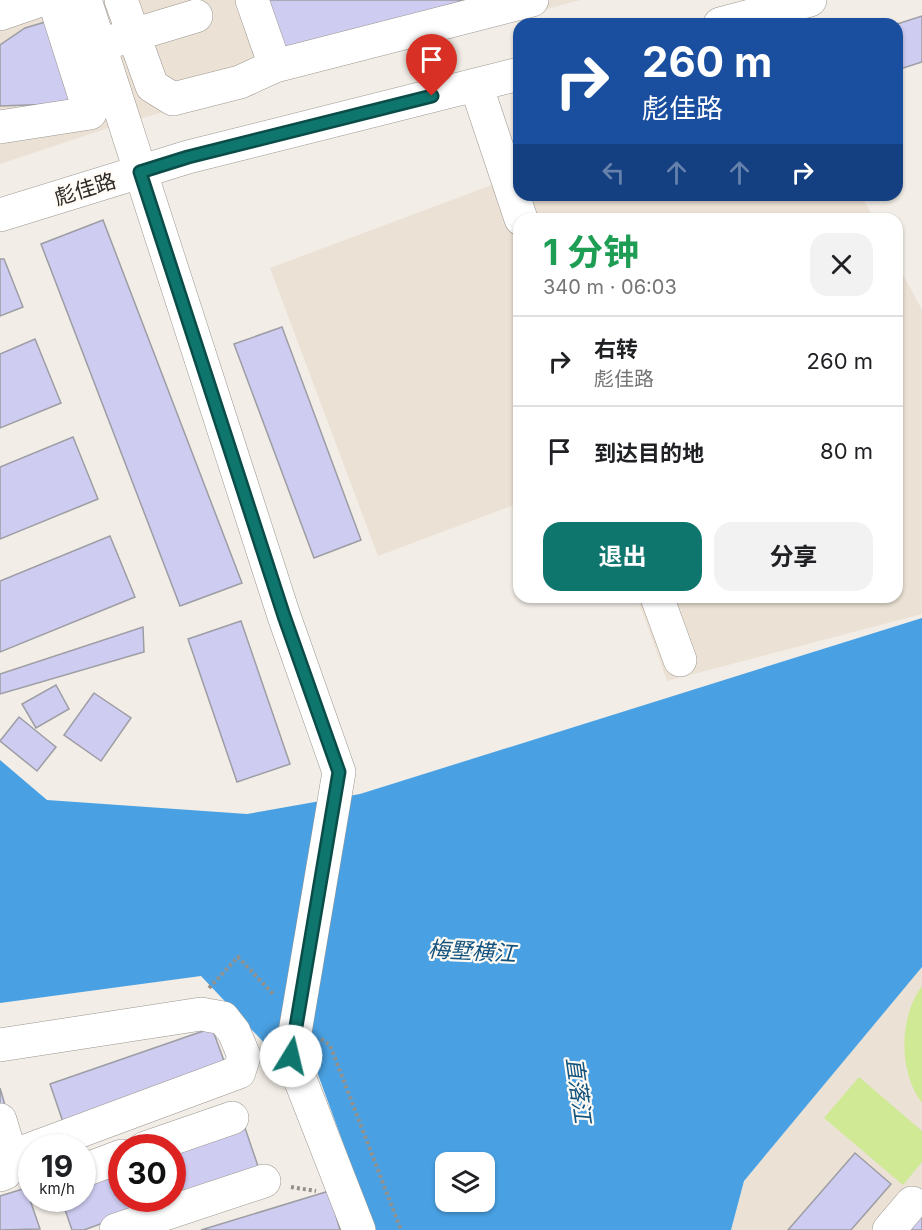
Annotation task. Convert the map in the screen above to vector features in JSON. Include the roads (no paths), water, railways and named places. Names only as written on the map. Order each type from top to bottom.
[{"type":"street","points":[[0,14],[41,0]]},
{"type":"street","points":[[0,127],[90,113],[54,0]]},
{"type":"street","points":[[86,0],[284,616],[339,772],[291,1056],[359,1230]]},
{"type":"street","points":[[121,0],[152,86],[173,99],[240,82],[275,66],[532,0]]},
{"type":"street","points":[[252,0],[275,66]]},
{"type":"street","points":[[742,18],[810,0]]},
{"type":"street","points":[[100,45],[196,16]]},
{"type":"street","name":"彪佳路","points":[[0,215],[188,157],[513,76]]},
{"type":"street","points":[[476,85],[513,195]]},
{"type":"street","points":[[659,603],[680,660]]},
{"type":"street","points":[[0,1045],[201,1014],[223,1018],[234,1032],[244,1056],[239,1072],[73,1134]]},
{"type":"street","points":[[128,1114],[135,1134]]},
{"type":"street","points":[[186,1134],[232,1118]]},
{"type":"street","points":[[0,1119],[18,1155]]},
{"type":"street","points":[[82,1130],[100,1165]]},
{"type":"street","points":[[186,1200],[264,1181]]},
{"type":"street","points":[[889,1230],[912,1203]]},
{"type":"street","points":[[116,1230],[150,1212]]},
{"type":"water","points":[[922,618],[922,967],[744,1181],[731,1230],[375,1230],[309,1050],[271,1050],[201,976],[0,1003],[0,760],[47,800],[247,814],[360,794]]},
{"type":"water label","name":"梅墅横江","points":[[472,951]]},
{"type":"water label","name":"直落江","points":[[579,1090]]}]
